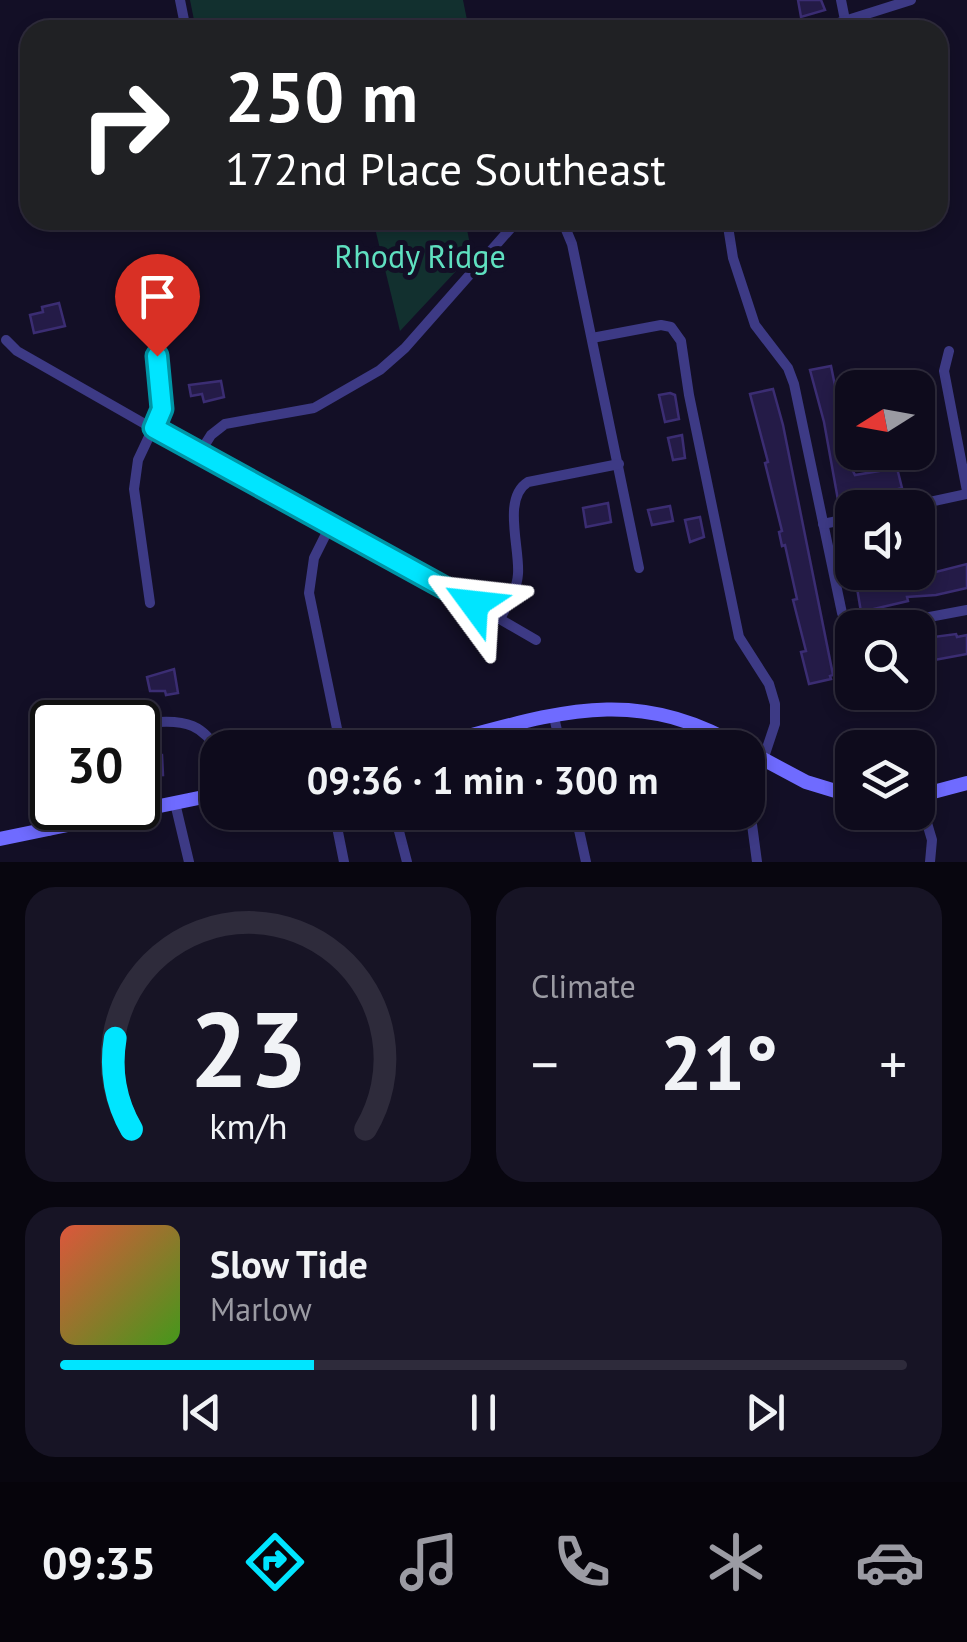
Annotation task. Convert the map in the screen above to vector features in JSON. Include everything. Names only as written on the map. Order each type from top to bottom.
[{"type":"street","points":[[841,0],[844,20],[912,0]]},
{"type":"street","points":[[199,454],[211,434],[225,424],[314,408],[380,370],[406,348],[509,230]]},
{"type":"street","points":[[566,230],[639,568]]},
{"type":"street","points":[[728,230],[755,324],[788,368],[794,384],[844,610]]},
{"type":"street","points":[[150,603],[134,489],[138,460],[162,409],[156,368],[162,321],[172,301]]},
{"type":"street","points":[[592,338],[655,326],[671,327],[681,341],[739,637],[769,684],[775,704],[775,724],[765,757]]},
{"type":"street","points":[[6,340],[17,351],[536,640]]},
{"type":"street","points":[[935,500],[967,492],[944,370],[949,351]]},
{"type":"street","points":[[500,619],[518,573],[516,493],[528,482],[618,464]]},
{"type":"street","points":[[823,524],[835,522]]},
{"type":"street","points":[[330,526],[314,558],[309,593],[337,730]]},
{"type":"street","points":[[935,616],[967,610]]},
{"type":"street","points":[[496,730],[597,708],[648,710],[712,730]]},
{"type":"street","points":[[554,716],[557,730]]},
{"type":"street","points":[[160,722],[194,725],[202,730]]},
{"type":"street","points":[[765,761],[806,782],[835,791]]},
{"type":"street","points":[[935,791],[967,783]]},
{"type":"street","points":[[0,839],[200,798]]},
{"type":"street","points":[[175,803],[190,862]]},
{"type":"street","points":[[338,830],[344,862]]},
{"type":"street","points":[[399,830],[407,862]]},
{"type":"street","points":[[579,830],[586,862]]},
{"type":"street","points":[[752,830],[757,862]]},
{"type":"street","points":[[929,830],[930,862]]},
{"type":"green space","points":[[190,0],[463,0],[467,20],[194,20]]},
{"type":"green space","name":"Rhody Ridge","points":[[375,230],[467,230],[472,254],[400,331]]},
{"type":"building","points":[[798,0],[821,0],[825,10],[801,17]]},
{"type":"building","points":[[59,303],[65,326],[34,333],[30,315]]},
{"type":"building","points":[[831,366],[835,386],[835,470],[852,470],[855,475],[898,470],[902,488],[836,490],[810,370]]},
{"type":"building","points":[[221,381],[224,397],[204,402],[202,394],[191,396],[189,385]]},
{"type":"building","points":[[773,389],[833,675],[831,679],[809,684],[801,652],[806,651],[793,600],[797,599],[750,394]]},
{"type":"building","points":[[659,395],[675,395],[679,419],[665,422]]},
{"type":"building","points":[[682,435],[685,458],[673,460],[668,438]]},
{"type":"building","points":[[608,503],[611,522],[586,527],[583,508]]},
{"type":"building","points":[[670,506],[673,521],[652,525],[648,510]]},
{"type":"building","points":[[700,517],[704,537],[690,542],[685,520]]},
{"type":"building","points":[[967,564],[967,588],[907,597],[908,601],[861,610],[857,590],[935,590],[935,572]]},
{"type":"building","points":[[967,635],[967,654],[935,660],[935,637]]},
{"type":"building","points":[[174,669],[178,693],[150,691],[147,677]]},
{"type":"route","points":[[157,356],[162,409],[154,428],[474,604]]}]
